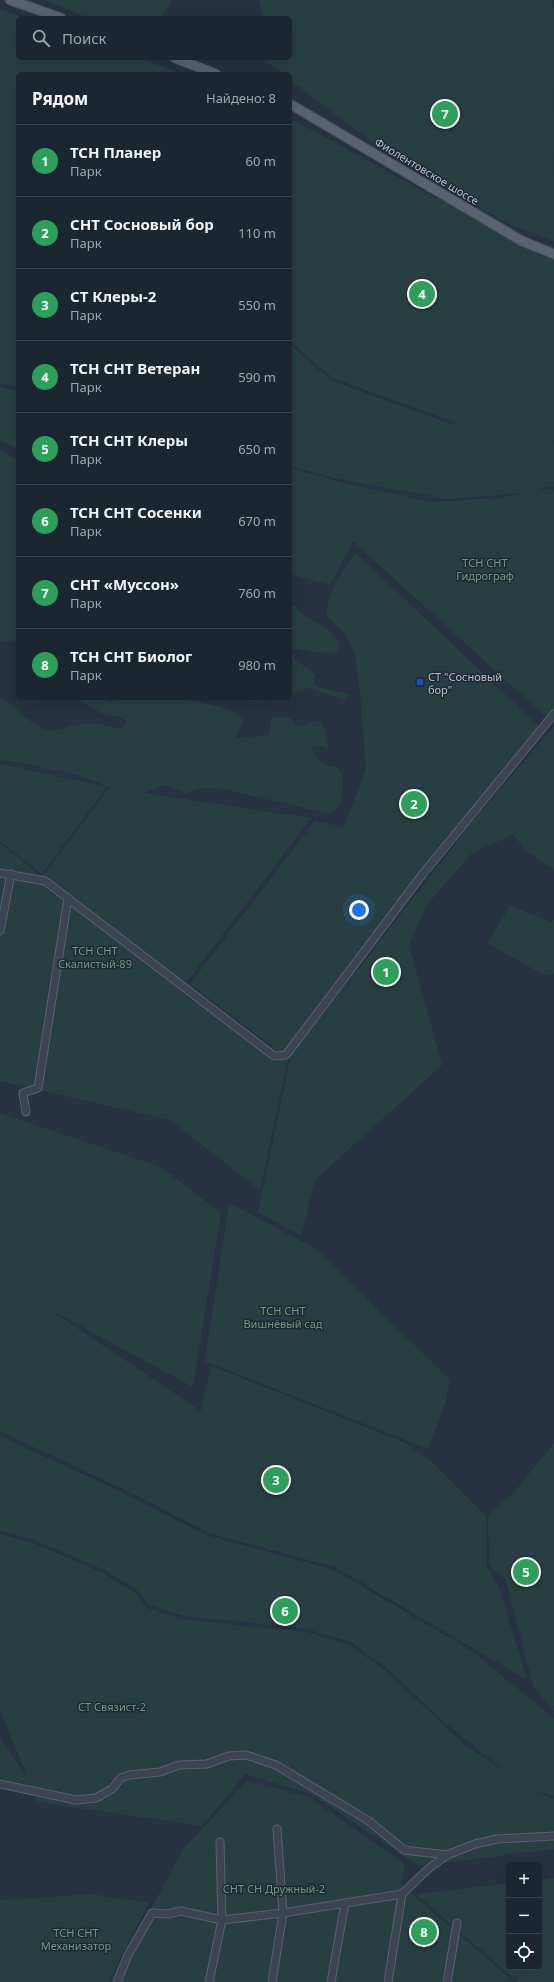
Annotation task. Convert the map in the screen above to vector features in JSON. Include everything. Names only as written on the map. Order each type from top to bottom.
[{"type":"main road","points":[[10,0],[55,16]]},
{"type":"main road","points":[[180,60],[211,72]]},
{"type":"main road","name":"Фиолентовское шоссе","points":[[292,105],[522,241],[554,254]]},
{"type":"street","points":[[0,873],[45,881],[128,946],[186,987],[274,1056],[286,1055],[422,875],[554,714]]},
{"type":"street","points":[[0,930],[11,874]]},
{"type":"street","points":[[26,1112],[22,1093],[38,1088],[68,898]]},
{"type":"street","points":[[0,1784],[76,1800],[96,1798],[112,1789],[121,1778],[129,1775],[160,1772],[179,1765],[207,1764],[229,1756],[246,1755],[276,1765],[369,1821],[404,1850],[447,1854]]},
{"type":"street","points":[[272,1982],[282,1913],[277,1829]]},
{"type":"street","points":[[117,1982],[128,1956],[152,1913],[168,1914],[181,1911],[222,1920],[282,1913],[402,1894],[428,1869],[447,1854],[475,1844],[497,1839],[554,1836]]},
{"type":"street","points":[[209,1982],[222,1920],[220,1842]]},
{"type":"street","points":[[388,1982],[402,1894]]},
{"type":"street","points":[[331,1982],[345,1903]]},
{"type":"street","points":[[447,1982],[457,1923]]},
{"type":"green space","points":[[45,0],[172,0],[162,16],[83,16]]},
{"type":"green space","points":[[259,0],[553,0],[554,241],[506,223],[381,149],[292,82],[292,72],[280,72],[267,62],[267,60],[292,60],[292,16],[263,16]]},
{"type":"green space","points":[[0,9],[19,16],[16,16],[16,60],[144,60],[179,72],[16,72],[16,387],[0,383]]},
{"type":"green space","name":"ТСН СНТ Гидрограф","points":[[292,119],[434,197],[554,248],[554,441],[547,440],[554,442],[554,487],[549,486],[538,490],[547,489],[554,491],[554,709],[546,717],[353,541],[330,585],[292,575],[292,469],[352,485],[432,502],[500,498],[525,493],[447,499],[333,478],[292,467],[292,347],[332,381],[451,424],[457,423],[333,378],[292,343]]},
{"type":"green space","points":[[0,387],[16,391],[16,449],[0,440]]},
{"type":"green space","points":[[0,450],[16,460],[16,640],[0,642]]},
{"type":"green space","points":[[356,553],[540,727],[426,864],[282,1054],[190,984],[315,821],[344,827],[366,768],[360,694],[355,654],[345,634],[326,615],[330,597],[336,582]]},
{"type":"green space","points":[[292,605],[328,630],[340,645],[336,653],[292,649]]},
{"type":"green space","points":[[292,652],[294,658],[315,675],[313,684],[326,689],[349,694],[344,700],[309,688],[292,692]]},
{"type":"green space","name":"ТСН СНТ Скалистый-89","points":[[0,698],[11,704],[34,724],[51,730],[62,729],[85,723],[94,723],[122,728],[128,722],[120,717],[101,713],[80,700],[106,700],[111,702],[114,700],[188,700],[231,710],[239,714],[243,722],[235,738],[270,735],[272,717],[282,716],[290,718],[296,724],[305,726],[312,721],[321,722],[326,730],[329,749],[320,746],[311,748],[315,756],[321,762],[337,767],[343,774],[343,792],[341,802],[329,814],[223,789],[203,788],[185,793],[165,785],[144,793],[311,818],[186,983],[288,1060],[260,1190],[170,1120],[0,1081],[0,843],[42,877],[109,788],[111,788],[84,777],[19,762],[0,760]]},
{"type":"green space","points":[[554,726],[554,870],[524,849],[513,834],[471,854],[426,906],[409,945],[442,1065],[315,1180],[301,1236],[258,1212],[291,1055],[474,820]]},
{"type":"green space","points":[[0,764],[107,787],[42,874],[0,841]]},
{"type":"green space","points":[[510,906],[552,922],[554,919],[554,974],[544,975],[487,943]]},
{"type":"green space","points":[[0,1113],[161,1167],[221,1213],[193,1387],[47,1308],[201,1411],[211,1366],[404,1442],[431,1461],[486,1516],[486,1566],[500,1589],[527,1680],[335,1567],[209,1533],[142,1498],[0,1431]]},
{"type":"green space","name":"ТСН СНТ Вишнёвый сад","points":[[229,1203],[316,1249],[450,1380],[446,1401],[428,1449],[205,1361]]},
{"type":"green space","name":"СТ Связист-2","points":[[0,1436],[117,1490],[206,1535],[334,1570],[470,1650],[554,1718],[554,1796],[535,1791],[554,1799],[554,1849],[419,1866],[311,1794],[245,1774],[202,1826],[38,1802],[31,1785],[0,1778],[0,1737],[29,1780],[0,1710],[0,1534],[33,1543],[103,1573],[135,1593],[147,1608],[181,1619],[307,1632],[351,1646],[387,1672],[466,1746],[508,1773],[445,1723],[389,1670],[351,1642],[307,1629],[185,1616],[149,1605],[137,1590],[107,1571],[32,1539],[0,1531]]},
{"type":"green space","points":[[554,1443],[554,1712],[533,1686],[506,1580],[489,1565],[488,1515],[515,1491]]},
{"type":"green space","name":"СНТ СН Дружный-2","points":[[247,1781],[309,1797],[405,1864],[401,1885],[514,1982],[112,1982],[183,1849]]},
{"type":"green space","points":[[554,1878],[554,1982],[518,1982],[416,1894],[506,1883],[506,1970],[542,1970],[542,1879]]},
{"type":"green space","name":"ТСН СНТ Механизатор","points":[[91,1894],[149,1903],[108,1982],[0,1982],[0,1900]]},
{"type":"place","name":"СНТ «Муссон»","points":[[445,114]]},
{"type":"place","name":"ТСН СНТ Ветеран","points":[[422,294]]},
{"type":"place","name":"СТ \"Сосновый бор\"","points":[[420,682]]},
{"type":"place","name":"СНТ Сосновый бор","points":[[414,804]]},
{"type":"place","name":"ТСН Планер","points":[[386,972]]},
{"type":"place","name":"СТ Клеры-2","points":[[276,1480]]},
{"type":"place","name":"ТСН СНТ Клеры","points":[[526,1572]]},
{"type":"place","name":"ТСН СНТ Сосенки","points":[[285,1611]]},
{"type":"place","name":"ТСН СНТ Биолог","points":[[424,1932]]}]
